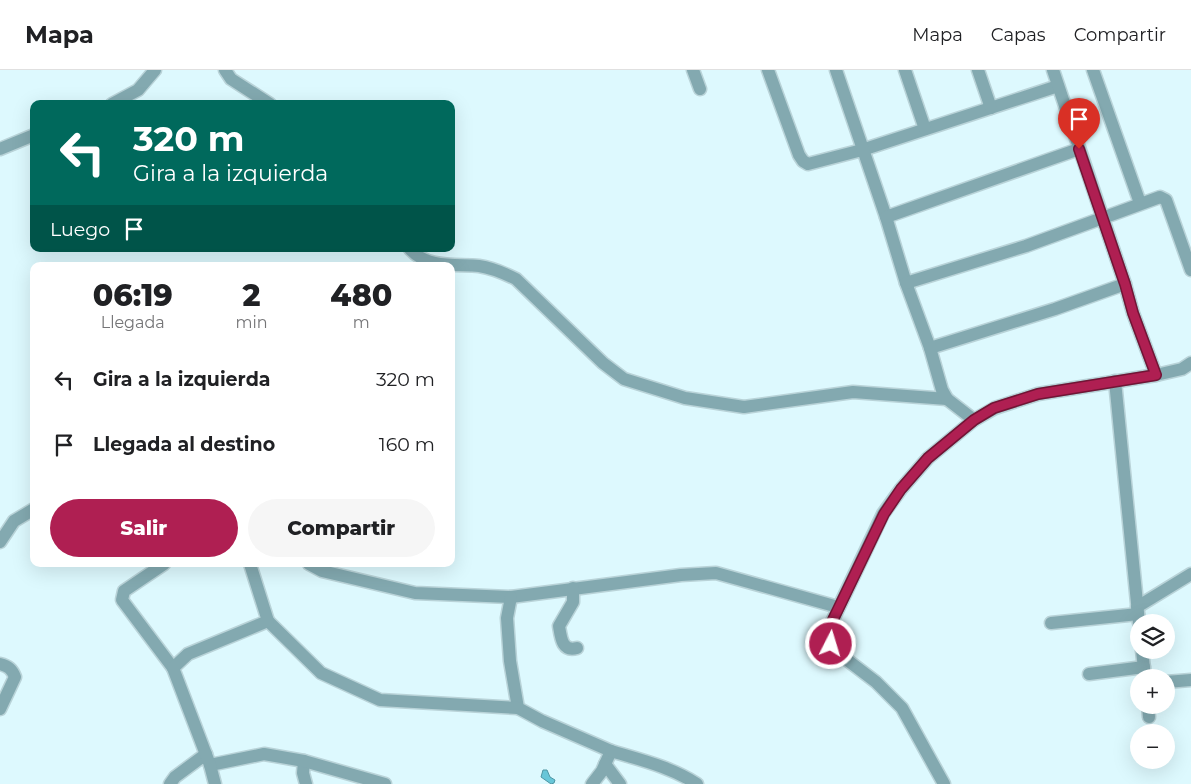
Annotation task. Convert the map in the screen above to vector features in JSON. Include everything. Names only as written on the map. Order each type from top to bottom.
[{"type":"street","points":[[119,100],[138,90],[155,70]]},
{"type":"street","points":[[225,70],[231,79],[264,100]]},
{"type":"street","points":[[693,70],[700,89]]},
{"type":"street","points":[[768,70],[799,155],[808,164],[862,150],[1058,86]]},
{"type":"street","points":[[836,70],[886,217],[906,283],[930,348],[942,390],[947,399],[974,420]]},
{"type":"street","points":[[905,70],[924,129]]},
{"type":"street","points":[[978,70],[991,108]]},
{"type":"street","points":[[1053,70],[1133,313],[1156,375]]},
{"type":"street","points":[[1093,70],[1140,203]]},
{"type":"street","points":[[0,149],[30,137]]},
{"type":"street","points":[[886,217],[1079,149]]},
{"type":"street","points":[[906,283],[1026,246],[1102,216],[1160,197],[1166,200],[1191,270]]},
{"type":"street","points":[[412,252],[429,262]]},
{"type":"street","points":[[455,264],[481,266],[503,272],[516,279],[603,363],[624,379],[684,398],[744,407],[853,392],[947,399]]},
{"type":"street","points":[[930,348],[1055,309],[1125,284]]},
{"type":"street","points":[[944,784],[902,708],[876,682],[838,653],[831,644],[829,628],[884,514],[901,489],[928,458],[974,420],[994,408],[1038,394],[1156,375],[1182,369],[1191,363]]},
{"type":"street","points":[[1115,381],[1138,614]]},
{"type":"street","points":[[0,542],[14,521],[30,511]]},
{"type":"street","points":[[160,567],[124,592],[122,600],[173,668],[208,760],[215,784]]},
{"type":"street","points":[[251,567],[268,621],[321,672],[380,700],[518,708],[542,721],[611,751],[659,765],[697,784]]},
{"type":"street","points":[[315,567],[322,571],[416,593],[511,597],[681,575],[716,573],[838,607]]},
{"type":"street","points":[[1139,614],[1191,574]]},
{"type":"street","points":[[573,588],[572,606],[559,626],[562,643],[567,648],[577,648]]},
{"type":"street","points":[[511,597],[508,618],[510,653],[518,708]]},
{"type":"street","points":[[1051,623],[1130,616]]},
{"type":"street","points":[[173,668],[188,654],[268,621]]},
{"type":"street","points":[[0,664],[12,670],[14,677],[0,709]]},
{"type":"street","points":[[1089,674],[1130,673]]},
{"type":"street","points":[[1175,681],[1191,680]]},
{"type":"street","points":[[592,784],[602,772],[611,751]]},
{"type":"street","points":[[170,784],[175,777],[208,760],[264,754],[304,761],[385,784]]},
{"type":"street","points":[[304,761],[303,773],[306,784]]},
{"type":"street","points":[[606,764],[620,784]]},
{"type":"water","points":[[543,770],[547,770],[550,777],[555,780],[554,783],[551,784],[541,777]]},
{"type":"route","points":[[831,644],[829,628],[884,514],[901,489],[928,458],[981,414],[1012,401],[1038,394],[1156,375],[1133,313],[1079,149]]}]
